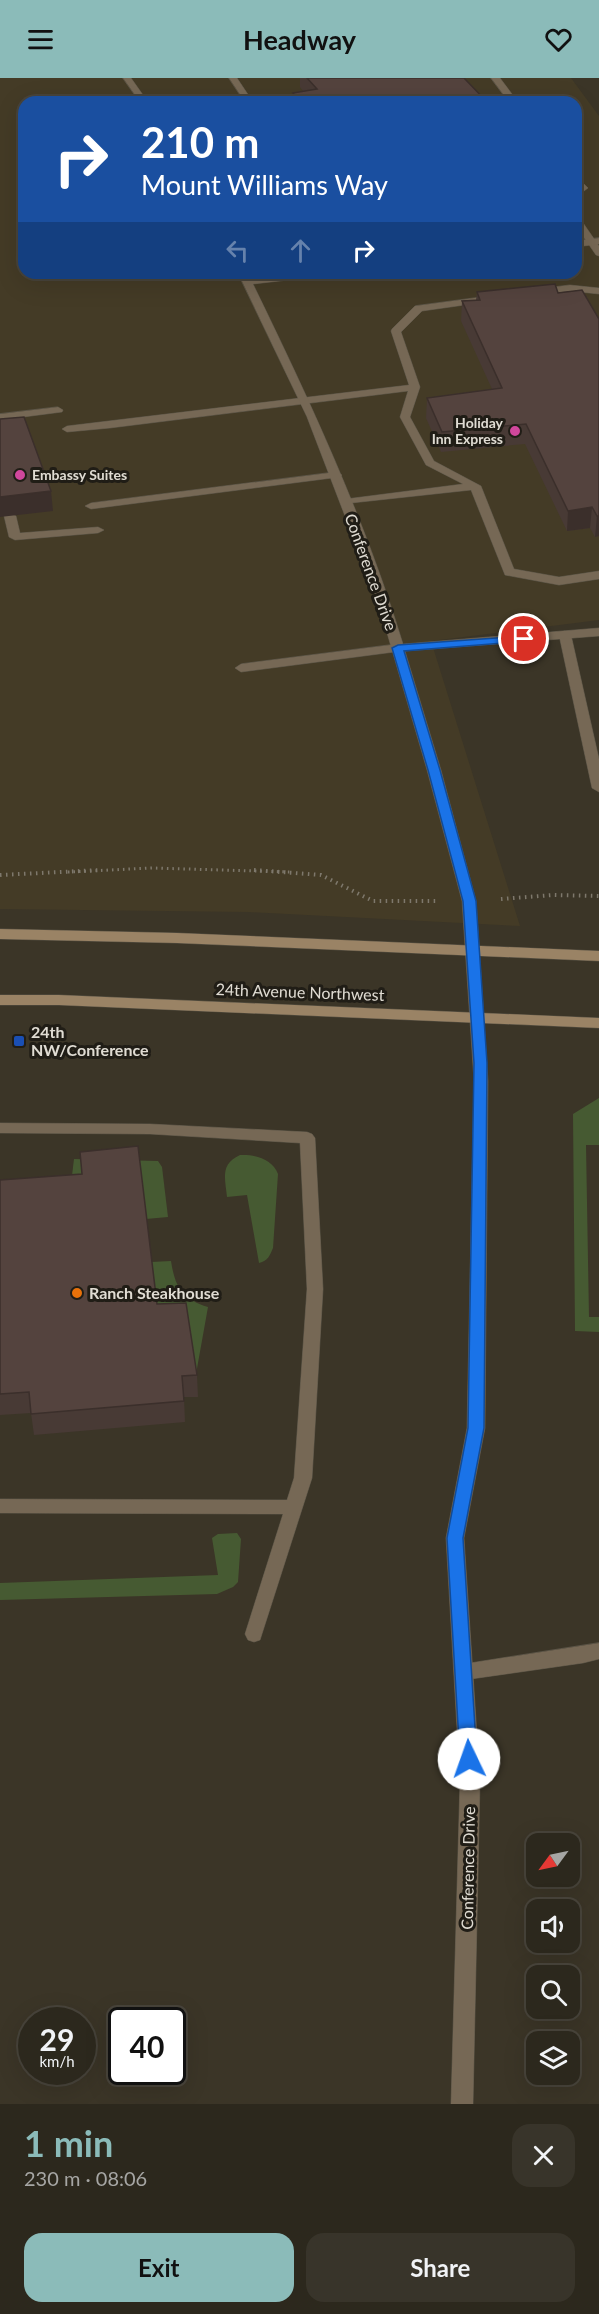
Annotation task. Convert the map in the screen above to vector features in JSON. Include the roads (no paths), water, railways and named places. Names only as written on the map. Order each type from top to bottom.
[{"type":"main road","points":[[0,934],[177,938],[599,956]]},
{"type":"main road","name":"24th Avenue Northwest","points":[[0,1000],[59,1000],[599,1023]]},
{"type":"street","points":[[127,78],[140,96]]},
{"type":"street","points":[[233,78],[245,96]]},
{"type":"street","points":[[495,78],[509,96]]},
{"type":"street","points":[[582,226],[596,242],[599,252]]},
{"type":"street","name":"Conference Drive","points":[[246,279],[304,399],[384,602],[434,770],[469,901],[481,1081],[476,1428],[455,1538],[470,1781],[462,2104]]},
{"type":"street","points":[[523,294],[570,288],[599,291]]},
{"type":"street","points":[[488,299],[419,308],[396,331],[415,387],[405,417],[430,463],[475,486],[509,572],[559,580],[599,575]]},
{"type":"street","points":[[67,429],[415,387]]},
{"type":"street","points":[[0,417],[58,410]]},
{"type":"street","points":[[91,506],[336,476]]},
{"type":"street","points":[[346,502],[475,486]]},
{"type":"street","points":[[10,516],[15,537],[98,530]]},
{"type":"street","points":[[241,668],[398,648],[599,632]]},
{"type":"street","points":[[565,635],[599,788]]},
{"type":"street","points":[[0,1128],[150,1129],[307,1138],[315,1289],[303,1478],[254,1634]]},
{"type":"street","points":[[0,1506],[294,1507]]},
{"type":"street","points":[[464,1672],[599,1651]]},
{"type":"place","name":"Holiday Inn Express","points":[[515,431]]},
{"type":"place","name":"Embassy Suites","points":[[20,475]]},
{"type":"place","name":"24th NW/Conference","points":[[19,1041]]},
{"type":"place","name":"Ranch Steakhouse","points":[[77,1293]]}]
